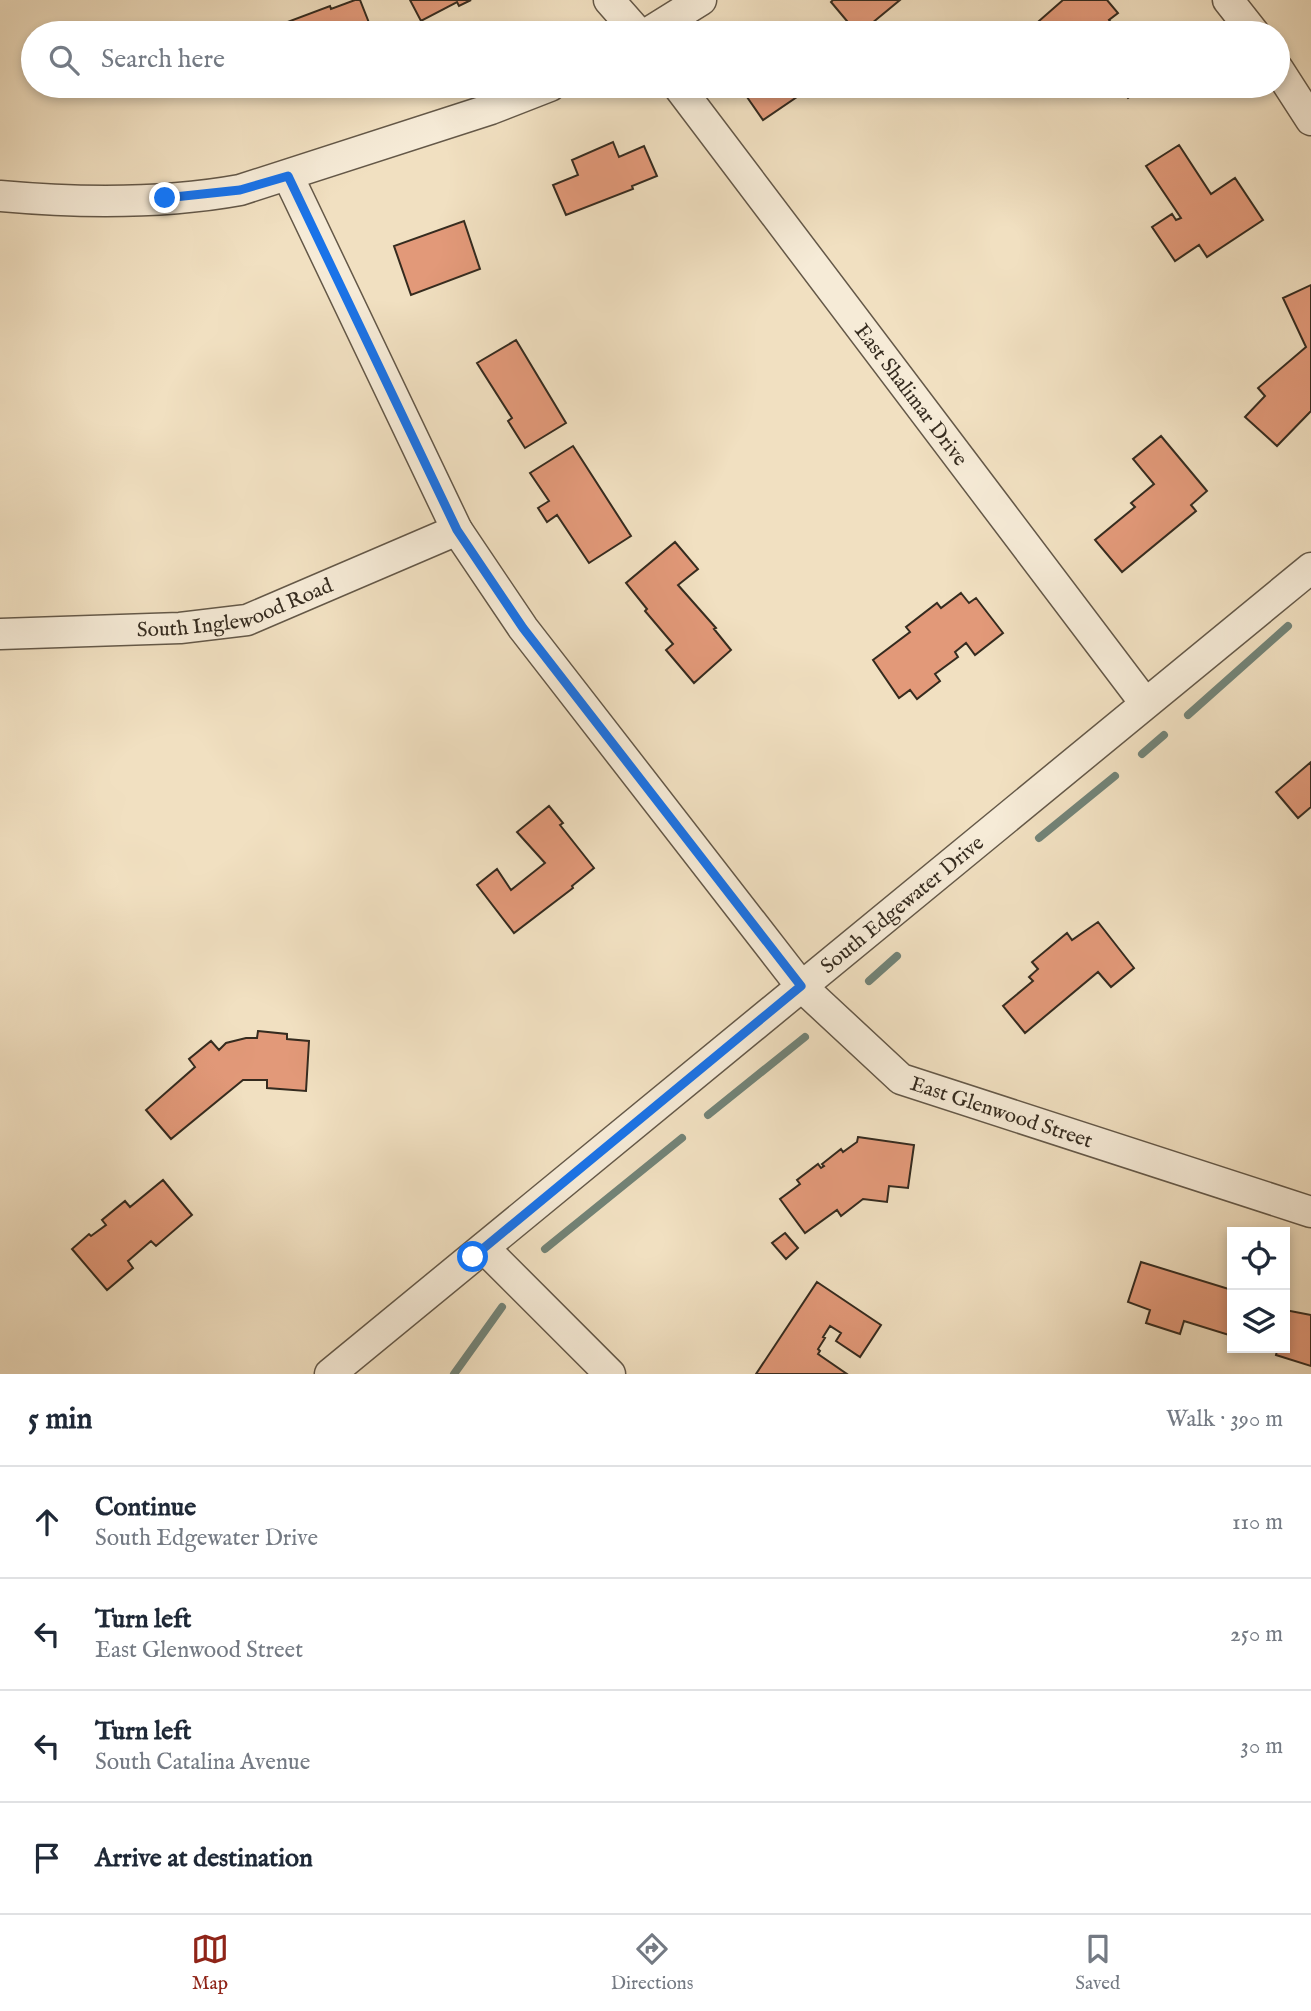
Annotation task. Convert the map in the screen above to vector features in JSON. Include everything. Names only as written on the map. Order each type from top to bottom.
[{"type":"street","points":[[609,0],[627,21]]},
{"type":"street","points":[[667,21],[701,0]]},
{"type":"street","points":[[1228,0],[1245,21]]},
{"type":"street","points":[[1290,88],[1311,120]]},
{"type":"street","points":[[0,196],[77,200],[178,198],[240,190],[522,98]]},
{"type":"street","name":"East Shalimar Drive","points":[[687,98],[1145,703]]},
{"type":"street","name":"East Glenwood Street","points":[[288,176],[457,530],[523,628],[801,986],[901,1079],[1311,1212]]},
{"type":"street","name":"South Inglewood Road","points":[[0,634],[180,628],[247,620],[457,530]]},
{"type":"street","name":"South Edgewater Drive","points":[[330,1374],[1311,568]]},
{"type":"street","points":[[484,1248],[610,1374]]},
{"type":"building","points":[[360,0],[368,21],[290,21],[330,6],[331,9]]},
{"type":"building","points":[[410,0],[471,0],[459,6],[457,2],[421,21]]},
{"type":"building","points":[[900,0],[875,21],[847,21],[831,2]]},
{"type":"building","points":[[1063,0],[1107,0],[1118,13],[1110,21],[1039,21]]},
{"type":"building","points":[[748,98],[795,98],[763,120]]},
{"type":"building","points":[[613,142],[619,157],[644,146],[657,176],[632,186],[633,189],[566,215],[553,185],[578,175],[572,160]]},
{"type":"building","points":[[1179,145],[1211,194],[1235,178],[1263,220],[1207,257],[1199,245],[1175,261],[1152,227],[1172,214],[1176,220],[1181,218],[1146,166]]},
{"type":"building","points":[[464,221],[480,269],[411,295],[394,246]]},
{"type":"building","points":[[1311,285],[1311,411],[1277,446],[1245,417],[1265,396],[1258,388],[1306,347],[1283,298]]},
{"type":"building","points":[[516,340],[566,423],[525,448],[508,421],[512,418],[477,363]]},
{"type":"building","points":[[1161,436],[1207,491],[1191,505],[1196,511],[1122,572],[1095,540],[1135,507],[1131,503],[1154,484],[1133,459]]},
{"type":"building","points":[[573,446],[631,536],[589,563],[557,515],[547,522],[538,508],[549,501],[530,473]]},
{"type":"building","points":[[675,542],[698,569],[678,585],[716,628],[714,629],[731,650],[694,683],[666,650],[673,644],[626,583]]},
{"type":"building","points":[[961,593],[969,603],[976,598],[1003,633],[975,655],[966,643],[955,652],[958,657],[935,674],[940,681],[917,699],[910,690],[899,698],[873,660],[910,632],[906,627],[937,603],[941,608]]},
{"type":"building","points":[[1311,762],[1311,807],[1298,818],[1276,792]]},
{"type":"building","points":[[549,806],[563,823],[560,825],[594,868],[572,886],[573,888],[514,933],[477,885],[497,869],[511,890],[545,863],[517,832]]},
{"type":"building","points":[[1098,922],[1134,968],[1111,987],[1098,972],[1025,1033],[1003,1006],[1033,981],[1029,977],[1038,969],[1032,962],[1067,933],[1072,940]]},
{"type":"building","points":[[258,1031],[287,1034],[287,1039],[309,1041],[306,1091],[267,1088],[267,1080],[243,1080],[171,1139],[146,1110],[195,1067],[189,1059],[211,1041],[219,1050],[226,1043],[257,1038]]},
{"type":"building","points":[[858,1137],[914,1145],[908,1188],[889,1186],[887,1202],[863,1199],[841,1216],[837,1210],[805,1233],[780,1199],[800,1184],[797,1180],[818,1164],[821,1168],[824,1166],[822,1164],[841,1149],[843,1152],[857,1142]]},
{"type":"building","points":[[163,1180],[192,1215],[156,1246],[151,1241],[128,1261],[133,1268],[107,1290],[72,1249],[89,1234],[91,1236],[106,1225],[102,1220],[125,1201],[130,1207]]},
{"type":"building","points":[[785,1233],[798,1248],[786,1259],[772,1243]]},
{"type":"building","points":[[1141,1262],[1227,1288],[1227,1334],[1184,1321],[1180,1334],[1146,1323],[1150,1310],[1128,1302]]},
{"type":"building","points":[[817,1282],[881,1325],[860,1357],[836,1341],[841,1333],[830,1326],[823,1337],[825,1338],[818,1354],[847,1374],[756,1374]]},
{"type":"building","points":[[1290,1311],[1311,1315],[1311,1366],[1276,1355],[1290,1353]]},
{"type":"waterway","points":[[1188,715],[1288,626]]},
{"type":"waterway","points":[[1142,754],[1164,735]]},
{"type":"waterway","points":[[1039,838],[1115,776]]},
{"type":"waterway","points":[[869,981],[897,956]]},
{"type":"waterway","points":[[708,1115],[805,1037]]},
{"type":"waterway","points":[[545,1249],[682,1138]]},
{"type":"waterway","points":[[454,1374],[502,1307]]},
{"type":"route","points":[[165,198],[216,195],[288,176],[457,530],[523,628],[801,986],[473,1257]]}]
